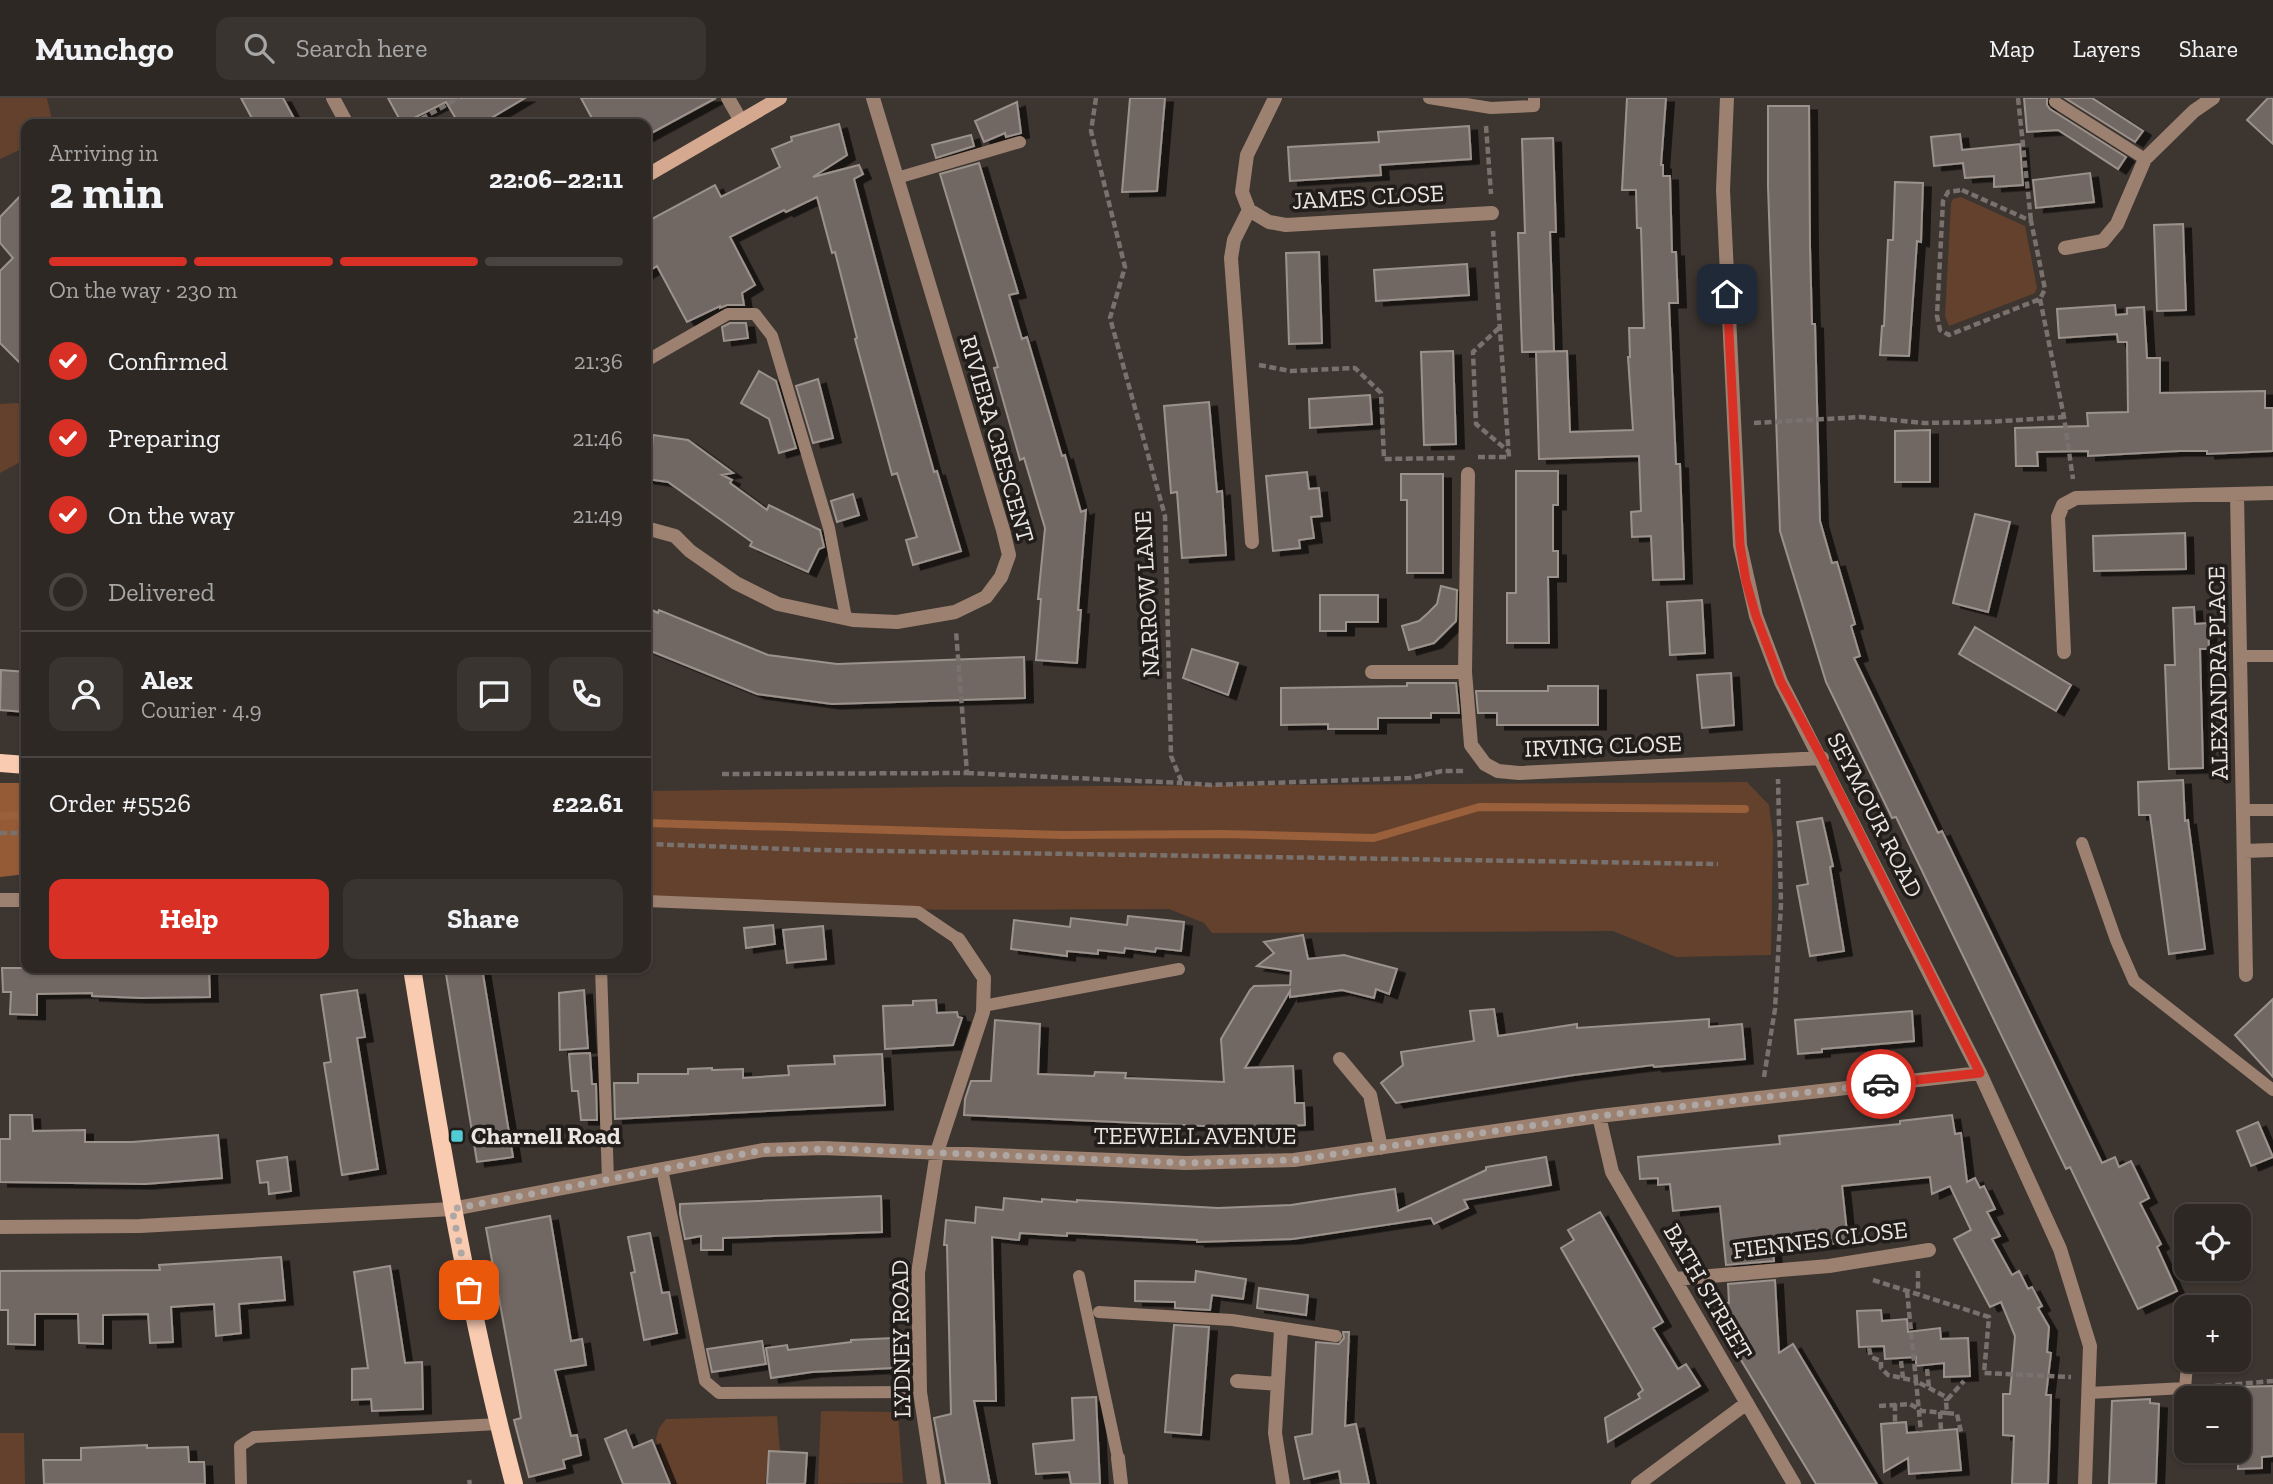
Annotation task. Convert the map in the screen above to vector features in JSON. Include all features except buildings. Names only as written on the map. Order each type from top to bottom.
[{"type":"main road","points":[[0,763],[21,765]]},
{"type":"main road","points":[[413,973],[452,1209],[498,1424],[514,1484]]},
{"type":"street","points":[[333,98],[344,119]]},
{"type":"street","points":[[728,98],[741,121]]},
{"type":"street","points":[[651,173],[780,98]]},
{"type":"street","name":"RIVIERA CRESCENT","points":[[651,529],[675,536],[690,551],[736,583],[778,604],[846,618],[897,622],[955,612],[986,597],[1001,577],[1009,555],[873,98]]},
{"type":"street","points":[[1252,542],[1231,258],[1234,240],[1249,210],[1242,192],[1242,176],[1247,155],[1275,98]]},
{"type":"street","name":"SEYMOUR ROAD","points":[[1727,98],[1723,190],[1732,424],[1740,545],[1746,581],[1776,671],[1980,1073],[2060,1249],[2090,1346],[2085,1484]]},
{"type":"street","points":[[2065,248],[2103,241],[2117,223],[2145,159],[2194,111],[2213,98]]},
{"type":"street","name":"JAMES CLOSE","points":[[1249,210],[1269,222],[1286,225],[1492,213]]},
{"type":"street","name":"IRVING CLOSE","points":[[1468,474],[1465,672],[1471,745],[1485,764],[1498,771],[1519,773],[1822,758]]},
{"type":"street","points":[[2064,652],[2058,517],[2063,505],[2076,498],[2273,493]]},
{"type":"street","name":"ALEXANDRA PLACE","points":[[2237,494],[2246,975]]},
{"type":"street","points":[[1371,672],[1465,672]]},
{"type":"street","points":[[2244,851],[2273,850]]},
{"type":"street","points":[[0,900],[21,900]]},
{"type":"street","points":[[958,939],[984,978],[983,1006]]},
{"type":"street","name":"LYDNEY ROAD","points":[[934,1484],[920,1392],[918,1273],[937,1152],[983,1006]]},
{"type":"street","points":[[1340,1059],[1370,1095],[1381,1148]]},
{"type":"street","name":"TEEWELL AVENUE","points":[[452,1209],[764,1150],[822,1148],[1186,1163],[1294,1160],[1599,1116],[1980,1073]]},
{"type":"street","name":"BATH STREET","points":[[1599,1116],[1612,1172],[1794,1484]]},
{"type":"street","points":[[0,1227],[140,1226],[452,1209]]},
{"type":"street","name":"FIENNES CLOSE","points":[[1675,1279],[1829,1266],[1929,1250]]},
{"type":"street","points":[[1281,1329],[1275,1433],[1283,1484]]},
{"type":"street","points":[[1237,1381],[1278,1384]]},
{"type":"street","points":[[1638,1484],[1747,1403]]},
{"type":"street","points":[[1118,1458],[1121,1484]]},
{"type":"lane","points":[[1429,98],[1485,108],[1534,106],[1534,98]]},
{"type":"lane","points":[[2055,102],[2145,159]]},
{"type":"lane","points":[[897,178],[1020,142]]},
{"type":"lane","points":[[651,358],[728,314],[755,314],[772,336],[829,528],[846,618]]},
{"type":"lane","points":[[2240,656],[2273,656]]},
{"type":"lane","points":[[2243,810],[2273,810]]},
{"type":"lane","points":[[2082,843],[2116,940],[2134,981],[2273,1090]]},
{"type":"lane","points":[[651,901],[918,912],[958,939]]},
{"type":"lane","points":[[983,1006],[1179,969]]},
{"type":"lane","points":[[601,973],[608,1180]]},
{"type":"lane","points":[[663,1170],[705,1381],[719,1393],[920,1392]]},
{"type":"lane","points":[[1079,1276],[1118,1458]]},
{"type":"lane","points":[[1099,1312],[1232,1320],[1336,1336]]},
{"type":"lane","points":[[2089,1385],[2174,1388]]},
{"type":"lane","points":[[241,1484],[240,1446],[254,1437],[498,1424]]},
{"type":"path","points":[[421,119],[459,98]]},
{"type":"path","name":"NARROW LANE","points":[[1096,98],[1091,131],[1125,268],[1110,318],[1166,516],[1171,755],[1182,783]]},
{"type":"path","points":[[2018,98],[2031,221],[2045,289],[2040,299],[2064,417],[2076,498]]},
{"type":"path","points":[[1239,355],[1264,368],[1290,371],[1355,368],[1381,393],[1384,459],[1509,457],[1485,108]]},
{"type":"path","points":[[2031,221],[1962,190],[1948,192],[1943,201],[1937,316],[1940,330],[1949,335],[2040,299]]},
{"type":"path","points":[[1500,327],[1474,352],[1476,424],[1508,451]]},
{"type":"path","points":[[1732,424],[1861,417],[1924,423],[2064,417]]},
{"type":"path","points":[[955,612],[967,773]]},
{"type":"path","points":[[1758,1098],[1766,1069],[1775,1009],[1780,917],[1777,761]]},
{"type":"path","points":[[722,775],[967,773],[1211,785],[1410,778],[1442,771],[1498,771]]},
{"type":"path","points":[[0,833],[21,833]]},
{"type":"path","points":[[651,844],[817,850],[1718,864]]},
{"type":"path","points":[[1868,1279],[1989,1317],[1984,1373],[2089,1385]]},
{"type":"path","points":[[1907,1291],[1921,1432]]},
{"type":"path","points":[[1869,1348],[1871,1357],[1881,1361],[1881,1368],[1888,1375],[1916,1381],[1946,1397],[1947,1413]]},
{"type":"path","points":[[1901,1361],[1903,1378]]},
{"type":"path","points":[[1927,1369],[1929,1388]]},
{"type":"path","points":[[1946,1401],[1964,1381]]},
{"type":"path","points":[[2210,1386],[2273,1381]]},
{"type":"path","points":[[1895,1404],[1895,1423]]},
{"type":"path","points":[[1879,1406],[1910,1404],[1920,1409],[1957,1414],[1961,1433]]},
{"type":"path","points":[[1940,1412],[1941,1431]]},
{"type":"shaded area","points":[[0,98],[47,98],[52,119],[21,119],[21,149],[0,159]]},
{"type":"shaded area","points":[[1961,197],[2025,226],[2037,288],[2035,293],[1949,326],[1945,316],[1951,203],[1953,199]]},
{"type":"shaded area","points":[[0,404],[21,405],[21,462],[0,473]]},
{"type":"shaded area","points":[[1747,782],[1769,805],[1773,837],[1771,955],[1676,957],[1613,931],[1212,933],[1204,923],[1169,909],[842,908],[776,906],[651,895],[651,791]]},
{"type":"shaded area","points":[[0,783],[21,783],[21,875],[0,877]]},
{"type":"shaded area","points":[[821,1411],[898,1412],[903,1483],[818,1484]]},
{"type":"shaded area","points":[[777,1416],[780,1452],[769,1451],[765,1484],[671,1484],[656,1439],[659,1428],[666,1419]]},
{"type":"shaded area","points":[[0,1433],[24,1433],[25,1484],[0,1484]]},
{"type":"waterway","points":[[651,823],[1063,835],[1224,834],[1374,838],[1479,807],[1745,809]]},
{"type":"waterway","points":[[0,816],[21,815]]},
{"type":"way so far","points":[[469,1290],[452,1209],[764,1150],[822,1148],[1186,1163],[1294,1160],[1599,1116],[1881,1084]]},
{"type":"place","name":"Charnell Road","points":[[457,1136]]},
{"type":"route","points":[[1727,294],[1740,545],[1756,616],[1781,682],[1980,1073],[1881,1084]]}]
